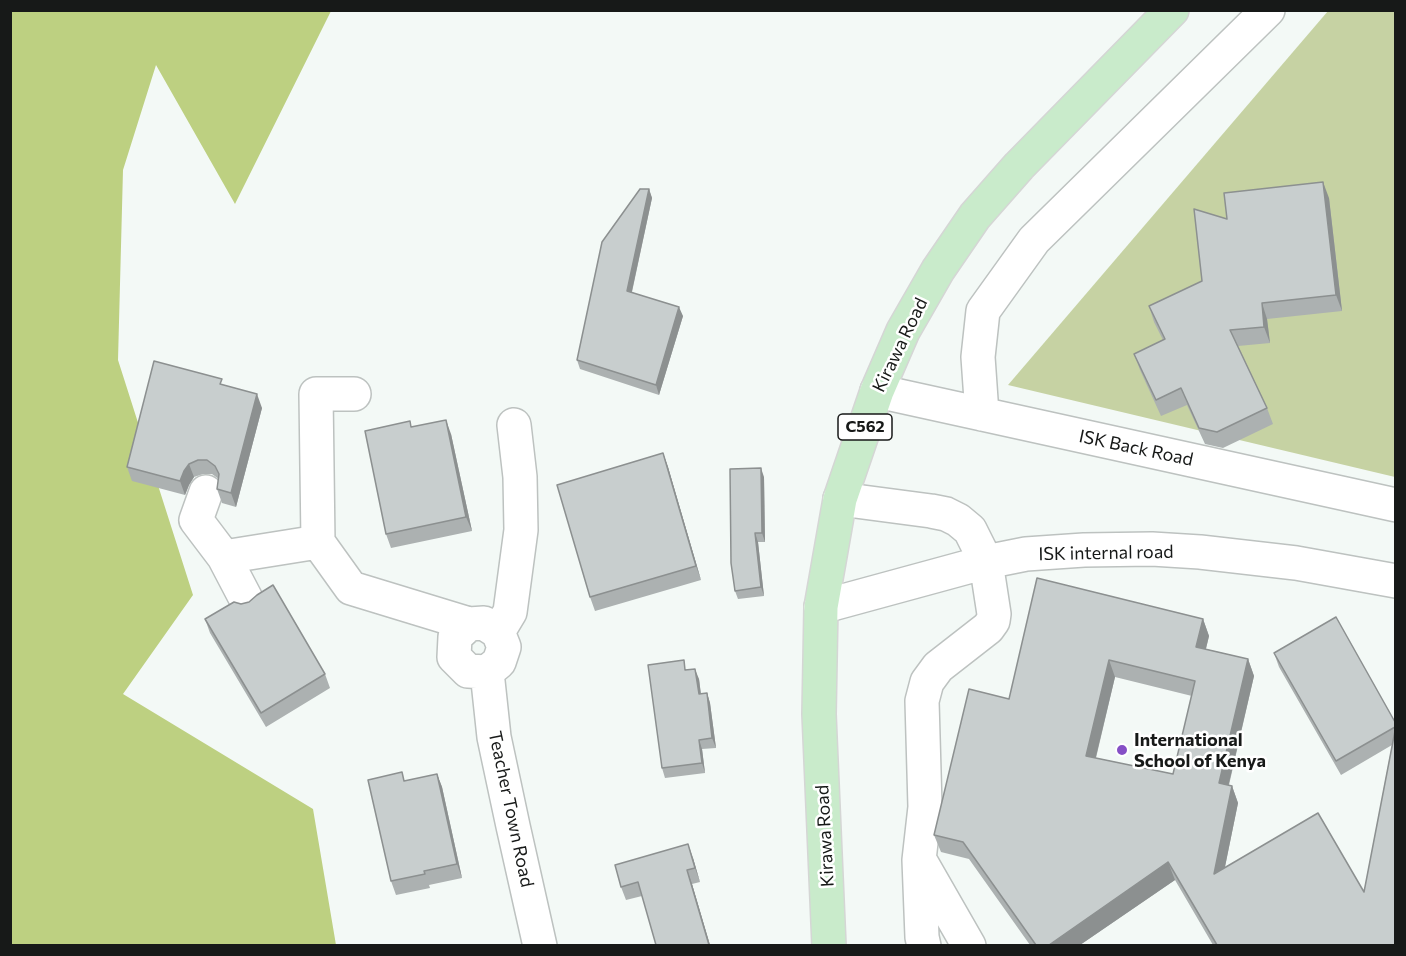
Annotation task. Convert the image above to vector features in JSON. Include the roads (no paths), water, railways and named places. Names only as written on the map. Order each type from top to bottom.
[{"type":"main road","name":"Kirawa Road","points":[[829,945],[819,714],[821,607],[840,499],[877,391],[903,332],[938,270],[975,216],[1019,166],[1172,10]]},
{"type":"street","points":[[982,414],[978,357],[983,311],[989,302],[1034,240],[1268,10]]},
{"type":"street","name":"ISK Back Road","points":[[877,391],[1395,506]]},
{"type":"street","points":[[354,394],[316,394],[318,542],[351,588],[483,628],[504,647],[499,662],[487,672],[468,671],[454,657],[455,637],[483,628],[510,612],[521,530],[520,477],[514,425]]},
{"type":"street","points":[[206,492],[196,520],[224,557],[246,599]]},
{"type":"street","points":[[840,499],[946,514],[970,530],[986,562],[994,614],[993,621],[988,628],[938,668],[927,682],[922,700],[925,807],[919,860],[924,945]]},
{"type":"street","points":[[224,557],[318,542]]},
{"type":"street","name":"ISK internal road","points":[[821,607],[986,562],[1026,555],[1084,550],[1152,549],[1200,552],[1296,563],[1395,581]]},
{"type":"street","name":"Teacher Town Road","points":[[487,672],[494,737],[540,945]]},
{"type":"street","points":[[919,860],[969,945]]},
{"type":"place","name":"International School of Kenya","points":[[1122,750]]}]
